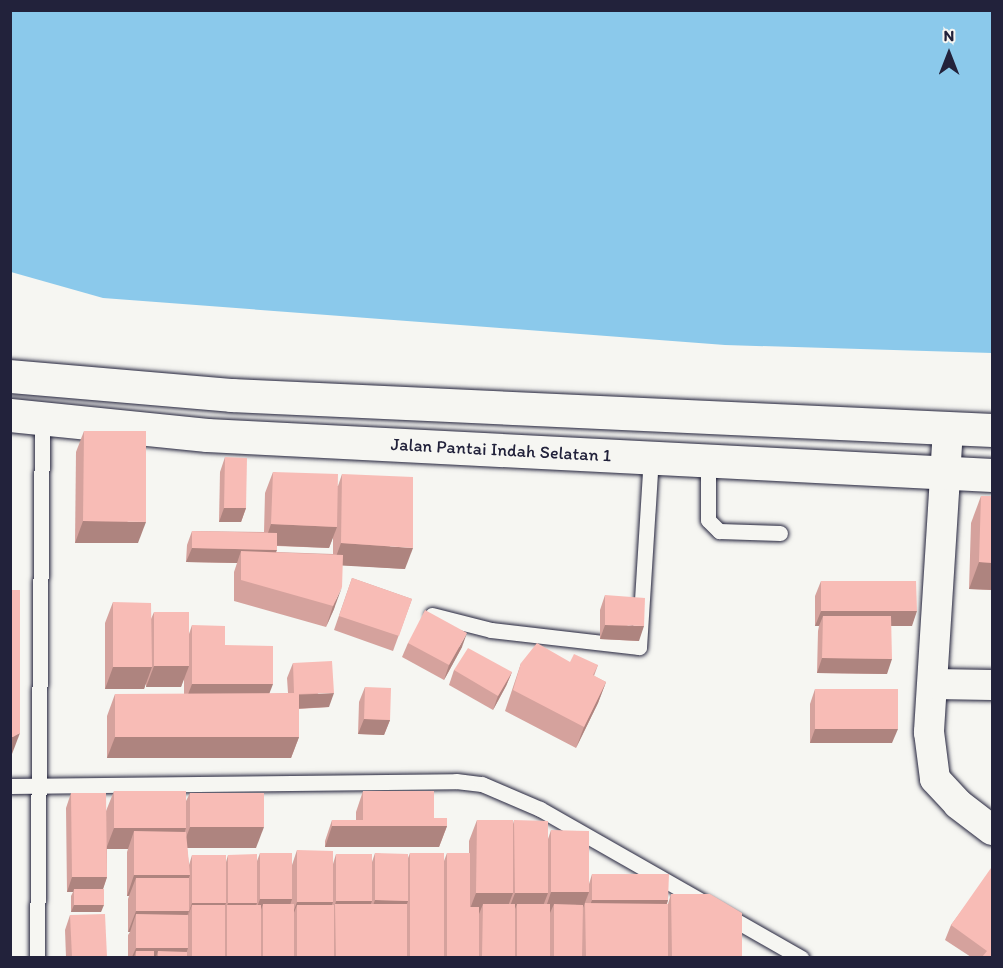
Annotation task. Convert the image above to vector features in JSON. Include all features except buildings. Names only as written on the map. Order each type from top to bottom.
[{"type":"street","points":[[10,376],[231,395],[993,430]]},
{"type":"street","points":[[26,416],[47,380]]},
{"type":"street","name":"Jalan Pantai Indah Selatan 1","points":[[26,416],[207,435],[993,475]]},
{"type":"street","points":[[948,429],[934,684],[929,732],[935,779],[958,804],[993,830]]},
{"type":"street","points":[[934,684],[993,685]]},
{"type":"lane","points":[[26,416],[40,784],[37,957]]},
{"type":"lane","points":[[432,615],[491,630],[639,647],[651,458]]},
{"type":"lane","points":[[708,460],[708,520],[719,531],[780,533]]},
{"type":"lane","points":[[10,786],[456,781],[482,784],[540,809],[801,957]]},
{"type":"water","points":[[10,11],[992,11],[992,353],[725,345],[103,298],[11,272]]}]
